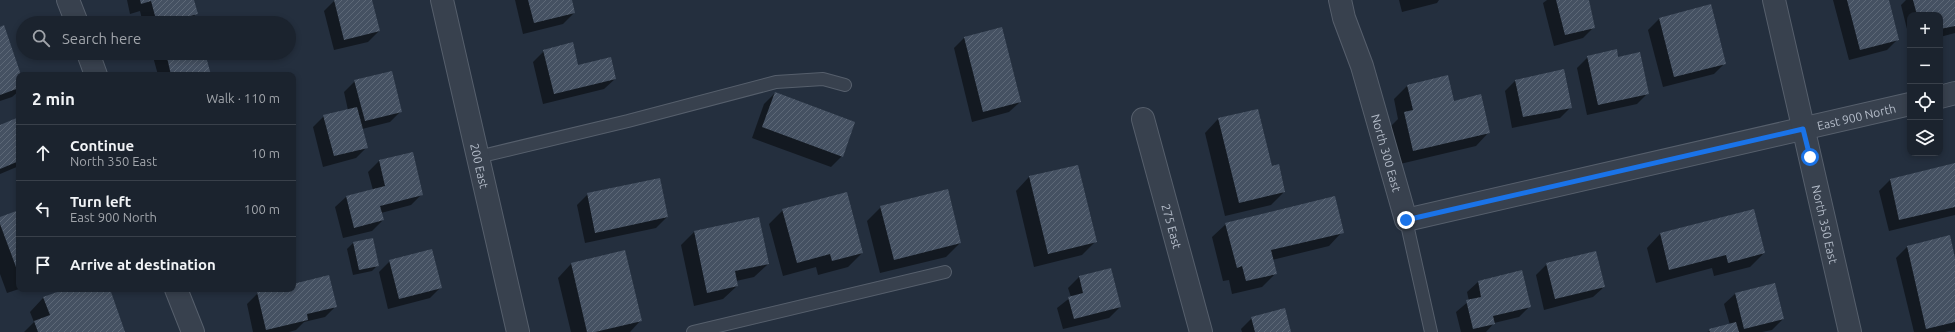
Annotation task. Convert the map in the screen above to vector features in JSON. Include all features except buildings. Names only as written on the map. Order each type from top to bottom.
[{"type":"street","points":[[68,0],[74,16]]},
{"type":"street","name":"200 East","points":[[442,0],[518,332]]},
{"type":"street","name":"North 300 East","points":[[1340,0],[1344,18],[1362,66],[1406,220]]},
{"type":"street","name":"North 350 East","points":[[1774,0],[1850,332]]},
{"type":"street","points":[[91,60],[95,72]]},
{"type":"street","points":[[1943,95],[1955,93]]},
{"type":"street","name":"East 900 North","points":[[1406,220],[1907,105]]},
{"type":"street","name":"275 East","points":[[1143,119],[1201,332]]},
{"type":"street","points":[[177,292],[193,332]]},
{"type":"lane","points":[[478,157],[628,121],[776,82],[823,79],[845,85]]},
{"type":"lane","name":"North 300 East","points":[[1406,220],[1431,332]]},
{"type":"lane","points":[[694,332],[946,272]]},
{"type":"route","points":[[1406,220],[1803,129],[1810,157]]}]
